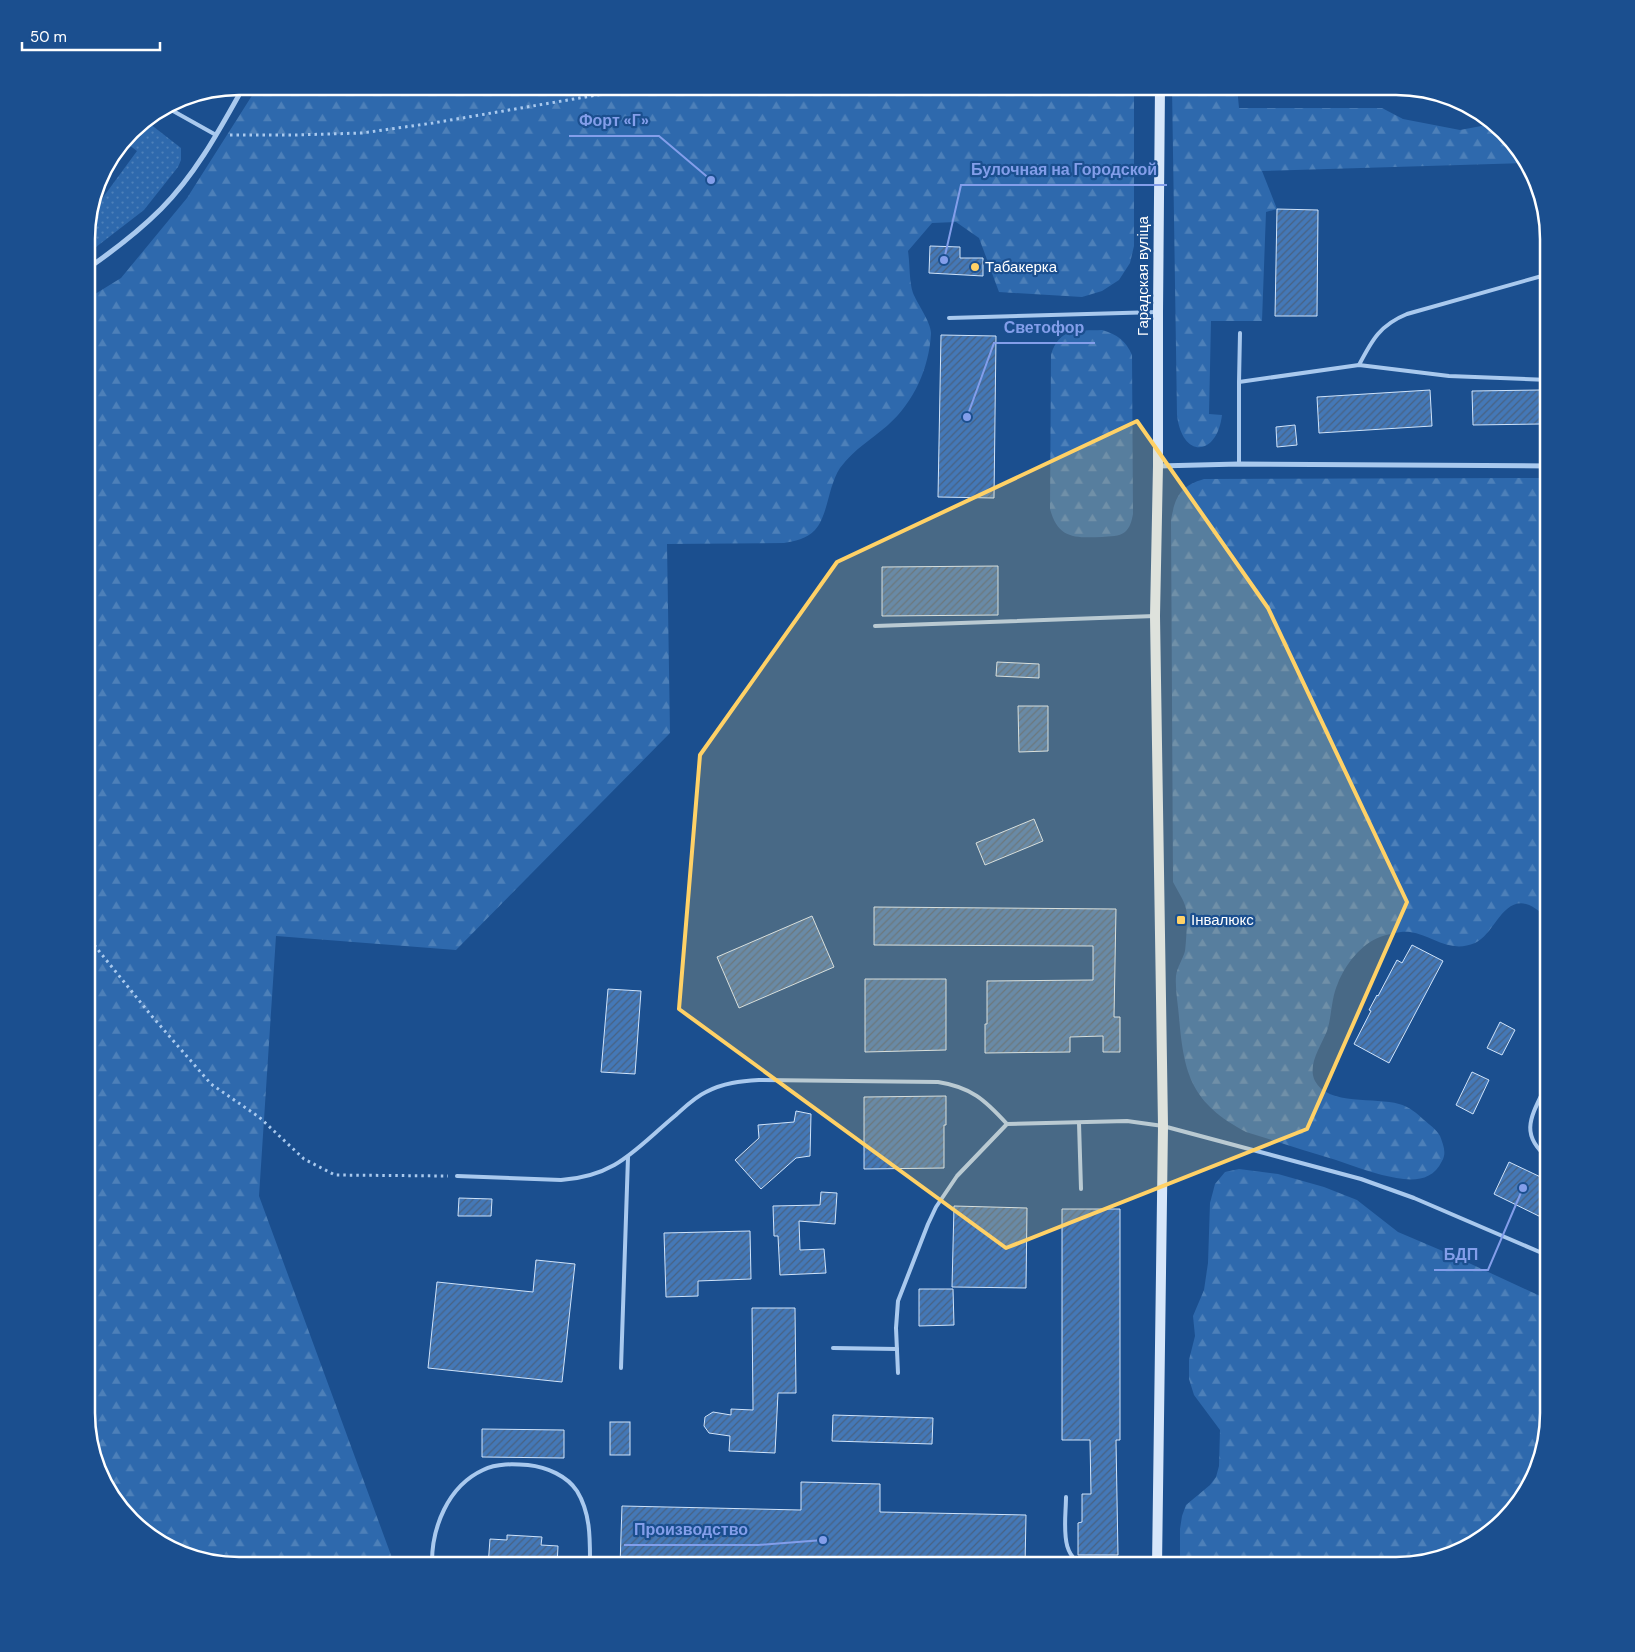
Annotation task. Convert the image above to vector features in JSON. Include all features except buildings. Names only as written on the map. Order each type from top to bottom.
[{"type":"main road","name":"Гарадская вуліца","points":[[1156,1557],[1163,1126],[1155,616],[1158,466],[1160,95]]},
{"type":"street","points":[[95,263],[126,242],[161,209],[190,174],[216,135],[239,95]]},
{"type":"street","points":[[1158,466],[1240,464],[1540,466]]},
{"type":"lane","points":[[172,111],[216,135]]},
{"type":"lane","points":[[1359,365],[1376,336],[1394,320],[1407,314],[1540,277]]},
{"type":"lane","points":[[949,318],[1158,312]]},
{"type":"lane","points":[[1240,332],[1240,464]]},
{"type":"lane","points":[[1239,382],[1359,365],[1449,376],[1540,380]]},
{"type":"lane","points":[[875,626],[1155,616]]},
{"type":"lane","points":[[457,1176],[561,1180],[578,1179],[595,1174],[612,1167],[628,1157],[690,1102],[705,1092],[740,1081],[938,1082],[953,1084],[979,1096],[1007,1124]]},
{"type":"lane","points":[[1540,1098],[1530,1120],[1529,1132],[1540,1152]]},
{"type":"lane","points":[[898,1373],[896,1328],[898,1301],[928,1224],[936,1207],[957,1176],[1007,1124],[1127,1121],[1163,1126],[1328,1169],[1388,1188],[1540,1252]]},
{"type":"lane","points":[[1080,1122],[1081,1189]]},
{"type":"lane","points":[[621,1368],[628,1157]]},
{"type":"lane","points":[[833,1348],[897,1349]]},
{"type":"lane","points":[[433,1557],[439,1522],[456,1490],[469,1478],[484,1469],[500,1465],[524,1464],[550,1470],[570,1482],[577,1490],[583,1502],[589,1525],[590,1557]]},
{"type":"lane","points":[[1066,1497],[1067,1548],[1073,1557]]},
{"type":"path","points":[[216,135],[295,136],[362,133],[597,95]]},
{"type":"path","points":[[95,946],[210,1084],[258,1117],[304,1159],[335,1175],[457,1176]]},
{"type":"highlighted area","points":[[1137,421],[1268,608],[1407,902],[1307,1129],[1006,1248],[679,1009],[700,755],[837,562]]},
{"type":"green space","points":[[252,95],[1134,95],[1134,246],[1130,263],[1119,280],[1102,291],[1082,297],[999,292],[979,238],[956,222],[932,223],[908,251],[913,293],[931,330],[927,359],[919,384],[913,395],[888,425],[857,450],[840,468],[833,483],[823,517],[815,530],[808,536],[784,543],[667,544],[670,733],[456,950],[276,936],[259,1196],[392,1557],[230,1557],[211,1554],[184,1546],[167,1538],[144,1521],[119,1493],[106,1468],[96,1431],[95,294],[121,278],[187,198]]},
{"type":"green space","points":[[1172,95],[1238,95],[1239,108],[1382,108],[1403,119],[1460,130],[1484,126],[1504,144],[1518,163],[1262,171],[1277,209],[1266,212],[1262,321],[1211,321],[1209,414],[1222,415],[1219,429],[1214,439],[1207,445],[1200,447],[1192,445],[1185,439],[1180,429],[1177,415]]},
{"type":"green space","points":[[151,125],[181,148],[181,160],[178,167],[144,210],[95,248],[96,221],[100,201],[137,151],[130,146]]},
{"type":"green space","points":[[1102,330],[1120,339],[1132,355],[1133,514],[1128,528],[1120,535],[1084,537],[1069,535],[1063,531],[1053,519],[1050,509],[1051,355],[1059,339],[1070,332]]},
{"type":"green space","points":[[1540,478],[1540,912],[1526,904],[1511,906],[1482,939],[1466,946],[1441,943],[1410,932],[1391,934],[1373,940],[1354,956],[1341,976],[1334,995],[1327,1031],[1314,1062],[1313,1075],[1315,1081],[1321,1089],[1330,1094],[1402,1105],[1413,1110],[1433,1127],[1441,1139],[1444,1155],[1437,1169],[1424,1178],[1407,1179],[1382,1175],[1246,1132],[1213,1110],[1194,1086],[1188,1072],[1181,1038],[1176,991],[1176,976],[1185,951],[1187,917],[1184,902],[1173,882],[1171,520],[1174,505],[1184,489],[1204,479]]},
{"type":"green space","points":[[1239,1169],[1278,1174],[1324,1187],[1357,1200],[1398,1232],[1540,1296],[1540,1422],[1532,1459],[1521,1485],[1504,1508],[1491,1521],[1468,1538],[1442,1549],[1405,1557],[1180,1557],[1180,1529],[1186,1505],[1210,1485],[1216,1477],[1219,1466],[1220,1430],[1194,1395],[1189,1379],[1189,1360],[1195,1336],[1193,1316],[1204,1290],[1208,1263],[1210,1203],[1215,1184],[1225,1172]]},
{"type":"place","name":"Форт «Г»","points":[[711,180]]},
{"type":"place","name":"Булочная на Городской","points":[[944,260]]},
{"type":"place","name":"Табакерка","points":[[975,267]]},
{"type":"place","name":"Светофор","points":[[967,417]]},
{"type":"place","name":"Інвалюкс","points":[[1181,920]]},
{"type":"place","name":"БДП","points":[[1523,1188]]},
{"type":"place","name":"Производство","points":[[823,1540]]}]
